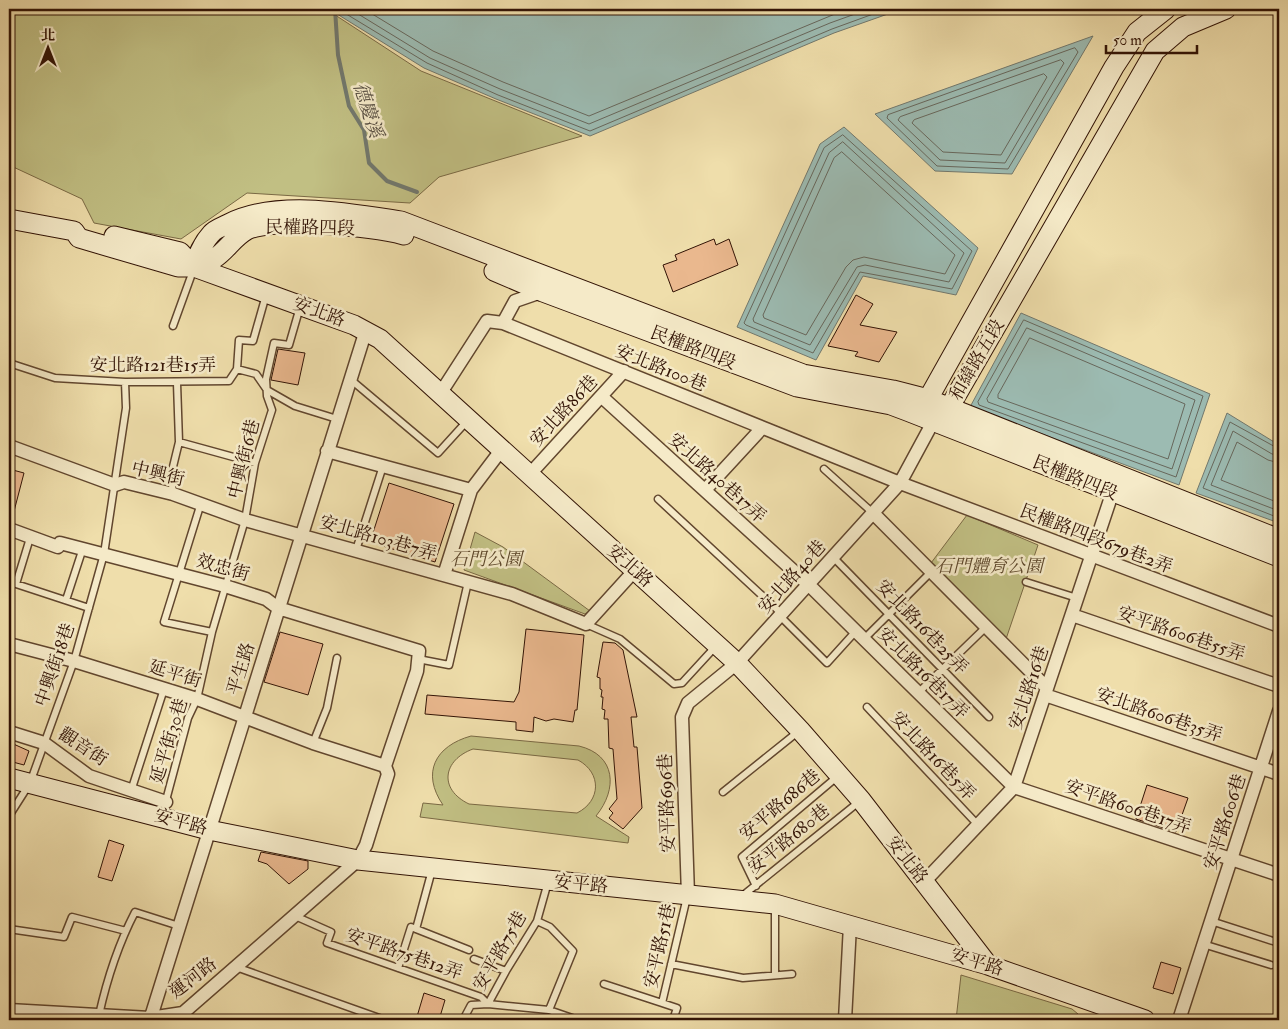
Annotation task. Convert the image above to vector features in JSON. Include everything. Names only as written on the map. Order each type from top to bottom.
[{"type":"street","name":"和緯路五段","points":[[1166,9],[1137,32],[1114,67],[928,399],[933,422],[949,408],[1155,51],[1184,27],[1226,9]]},
{"type":"street","name":"安北路","points":[[9,218],[74,231],[80,227],[180,252],[194,267],[366,330],[392,349],[737,663],[800,730],[861,800],[988,965]]},
{"type":"street","name":"民權路四段","points":[[194,267],[216,258],[231,241],[246,231],[262,225],[322,226],[394,233],[422,241],[802,374],[892,390],[928,399],[1279,539]]},
{"type":"street","name":"民權路四段","points":[[547,286],[796,388],[891,405],[1112,494],[1279,558]]},
{"type":"street","points":[[440,394],[487,321],[503,322],[515,301],[547,286]]},
{"type":"street","name":"安北路100巷","points":[[503,322],[900,483]]},
{"type":"street","name":"平生路","points":[[151,1020],[244,716],[366,330]]},
{"type":"street","name":"安北路86巷","points":[[530,474],[624,372]]},
{"type":"street","name":"安北路40巷17弄","points":[[602,397],[808,585]]},
{"type":"street","name":"安北路40巷","points":[[684,710],[688,703],[737,663],[900,483],[933,422]]},
{"type":"street","points":[[705,490],[762,428]]},
{"type":"street","name":"中興街","points":[[9,446],[115,485],[124,482],[173,494],[246,520],[302,535]]},
{"type":"street","points":[[444,575],[471,490],[502,449]]},
{"type":"street","points":[[327,451],[471,490]]},
{"type":"street","name":"安北路16巷","points":[[924,882],[1014,787],[1119,476]]},
{"type":"street","name":"民權路四段679巷2弄","points":[[900,483],[1279,626]]},
{"type":"street","points":[[873,513],[1046,692]]},
{"type":"street","name":"效忠街","points":[[9,529],[58,547],[60,543],[83,548],[225,586],[266,599],[278,608],[419,651],[418,659]]},
{"type":"street","name":"安北路103巷7弄","points":[[302,535],[512,594],[586,624]]},
{"type":"street","points":[[586,624],[635,570]]},
{"type":"street","name":"安北路16巷17弄","points":[[808,585],[1014,787]]},
{"type":"street","name":"安平路606巷55弄","points":[[1072,615],[1279,686]]},
{"type":"street","name":"延平街","points":[[9,644],[74,661],[197,699],[313,743],[385,766]]},
{"type":"street","points":[[358,860],[366,845],[388,774],[385,766],[417,671],[418,659]]},
{"type":"street","name":"安北路606巷35弄","points":[[1046,692],[1279,774]]},
{"type":"street","name":"安平路696巷","points":[[684,710],[682,717],[688,895]]},
{"type":"street","name":"安平路606巷","points":[[1179,1020],[1279,711]]},
{"type":"street","name":"觀音街","points":[[9,732],[44,742],[85,787],[131,791],[164,810]]},
{"type":"street","name":"安平路","points":[[9,778],[30,783],[85,787],[164,810],[209,830],[358,860],[774,904],[988,965],[1142,1020]]},
{"type":"street","name":"安平路606巷17弄","points":[[1014,787],[1279,875]]},
{"type":"street","name":"運河路","points":[[9,1010],[151,1020],[182,1013],[358,860]]},
{"type":"street","points":[[845,1020],[850,925]]},
{"type":"lane","points":[[174,326],[194,267]]},
{"type":"lane","points":[[237,369],[238,340],[253,341],[267,293]]},
{"type":"lane","name":"中興街6巷","points":[[225,586],[246,520],[255,463],[272,410],[266,379],[274,343],[288,345],[301,306]]},
{"type":"lane","name":"安北路121巷15弄","points":[[9,363],[55,378],[125,382],[229,381],[237,369],[256,374],[267,390],[295,406],[337,419]]},
{"type":"lane","points":[[350,379],[438,454],[469,419]]},
{"type":"lane","points":[[115,485],[126,408],[125,382]]},
{"type":"lane","points":[[173,494],[171,475],[178,442],[177,383]]},
{"type":"lane","points":[[178,442],[255,463]]},
{"type":"lane","points":[[356,550],[383,466]]},
{"type":"lane","points":[[824,469],[873,513]]},
{"type":"lane","name":"中興街18巷","points":[[9,816],[30,783],[74,661],[104,554],[115,485]]},
{"type":"lane","points":[[658,499],[781,615],[827,663],[860,635],[889,614],[931,572]]},
{"type":"lane","points":[[201,503],[164,622],[212,632]]},
{"type":"lane","points":[[30,538],[16,584],[89,608]]},
{"type":"lane","points":[[66,600],[83,548]]},
{"type":"lane","name":"安北路16巷25弄","points":[[833,557],[989,717]]},
{"type":"lane","name":"效忠街","points":[[418,659],[449,665],[468,582]]},
{"type":"lane","points":[[1026,582],[1077,598]]},
{"type":"lane","name":"延平街30巷","points":[[164,810],[188,718],[197,699],[212,632],[225,586]]},
{"type":"lane","points":[[586,624],[620,639],[674,684],[682,683],[717,645]]},
{"type":"lane","points":[[918,693],[986,628]]},
{"type":"lane","points":[[313,743],[327,708],[337,658]]},
{"type":"lane","points":[[131,791],[164,689]]},
{"type":"lane","name":"安北路16巷5弄","points":[[867,708],[978,825]]},
{"type":"lane","points":[[723,792],[800,730]]},
{"type":"lane","name":"安平路686巷","points":[[756,886],[742,857],[839,775]]},
{"type":"lane","name":"安平路680巷","points":[[736,900],[756,886],[861,800]]},
{"type":"lane","points":[[416,929],[432,868]]},
{"type":"lane","name":"安平路75巷","points":[[463,1020],[471,1005],[488,1004],[537,921],[549,881]]},
{"type":"lane","name":"安平路51巷","points":[[673,1020],[677,1008],[662,1004],[688,895]]},
{"type":"lane","points":[[774,904],[774,975]]},
{"type":"lane","points":[[99,1016],[105,986],[126,930],[135,912],[179,926]]},
{"type":"lane","name":"安平路75巷12弄","points":[[295,916],[331,932],[327,943],[481,997],[488,1004]]},
{"type":"lane","points":[[9,929],[64,937],[72,917],[126,930]]},
{"type":"lane","points":[[537,921],[550,927],[573,951],[549,1010]]},
{"type":"lane","points":[[1211,921],[1279,943]]},
{"type":"lane","points":[[398,968],[411,927],[469,950]]},
{"type":"lane","points":[[1203,944],[1270,966]]},
{"type":"lane","name":"安平路75巷12弄","points":[[474,959],[506,971]]},
{"type":"lane","points":[[671,964],[743,978],[792,974]]},
{"type":"lane","points":[[236,967],[385,1020]]},
{"type":"lane","points":[[604,984],[662,1004]]},
{"type":"lane","points":[[488,1004],[549,1010],[578,1020]]},
{"type":"green space","points":[[9,9],[326,9],[421,71],[582,136],[439,177],[410,203],[247,193],[181,239],[94,223],[82,199],[9,165]]},
{"type":"green space","name":"石門體育公園","points":[[967,515],[1038,545],[1006,639],[931,563]]},
{"type":"green space","name":"石門公園","points":[[475,532],[503,547],[590,611],[585,614],[464,570]]},
{"type":"green space","points":[[471,736],[579,746],[591,750],[600,757],[610,774],[608,795],[596,816],[629,837],[628,843],[420,817],[423,803],[443,805],[436,793],[433,782],[435,762],[448,746]],"holes":[[[473,749],[578,760],[591,772],[595,779],[596,787],[591,801],[577,813],[469,804],[452,791],[449,783],[450,767],[455,760]]]},
{"type":"green space","points":[[961,975],[1072,1009],[1078,1014],[1079,1020],[956,1020]]},
{"type":"water","points":[[329,9],[902,9],[834,33],[590,136],[424,68]]},
{"type":"water","points":[[1093,36],[1012,174],[935,171],[875,114]]},
{"type":"water","points":[[844,127],[978,248],[956,295],[863,276],[816,360],[737,327],[820,144]]},
{"type":"water","points":[[1021,313],[1210,394],[1179,485],[970,407]]},
{"type":"water","points":[[1227,413],[1279,445],[1279,523],[1196,493]]},
{"type":"building","points":[[714,239],[716,245],[729,239],[738,265],[673,292],[663,265],[677,260],[675,255]]},
{"type":"building","points":[[856,295],[873,304],[860,325],[897,332],[879,362],[855,356],[858,352],[828,346]]},
{"type":"building","points":[[278,349],[305,353],[298,385],[271,380]]},
{"type":"building","points":[[9,469],[24,473],[12,519],[9,519]]},
{"type":"building","points":[[389,483],[454,504],[435,562],[370,542]]},
{"type":"building","points":[[526,629],[584,635],[577,710],[575,710],[573,722],[554,719],[546,721],[534,717],[533,732],[516,730],[516,722],[425,714],[427,695],[514,702],[519,692]]},
{"type":"building","points":[[280,632],[323,644],[308,695],[264,682]]},
{"type":"building","points":[[603,642],[615,643],[623,650],[637,717],[631,717],[634,747],[637,747],[642,808],[623,829],[609,818],[613,813],[609,809],[617,799],[613,749],[609,748],[608,719],[604,719],[605,710],[602,709],[603,697],[601,697],[600,678],[597,677]]},
{"type":"building","points":[[9,742],[29,751],[24,765],[9,761]]},
{"type":"building","points":[[1147,785],[1188,798],[1176,832],[1136,819]]},
{"type":"building","points":[[109,840],[124,845],[112,881],[98,877]]},
{"type":"building","points":[[261,852],[308,861],[308,869],[289,884],[267,864],[258,861]]},
{"type":"building","points":[[1161,962],[1181,968],[1173,994],[1153,988]]},
{"type":"building","points":[[424,993],[445,1000],[439,1020],[416,1020]]},
{"type":"waterway","name":"德慶溪","points":[[335,9],[338,55],[349,106],[364,130],[369,163],[387,181],[417,192]]}]
